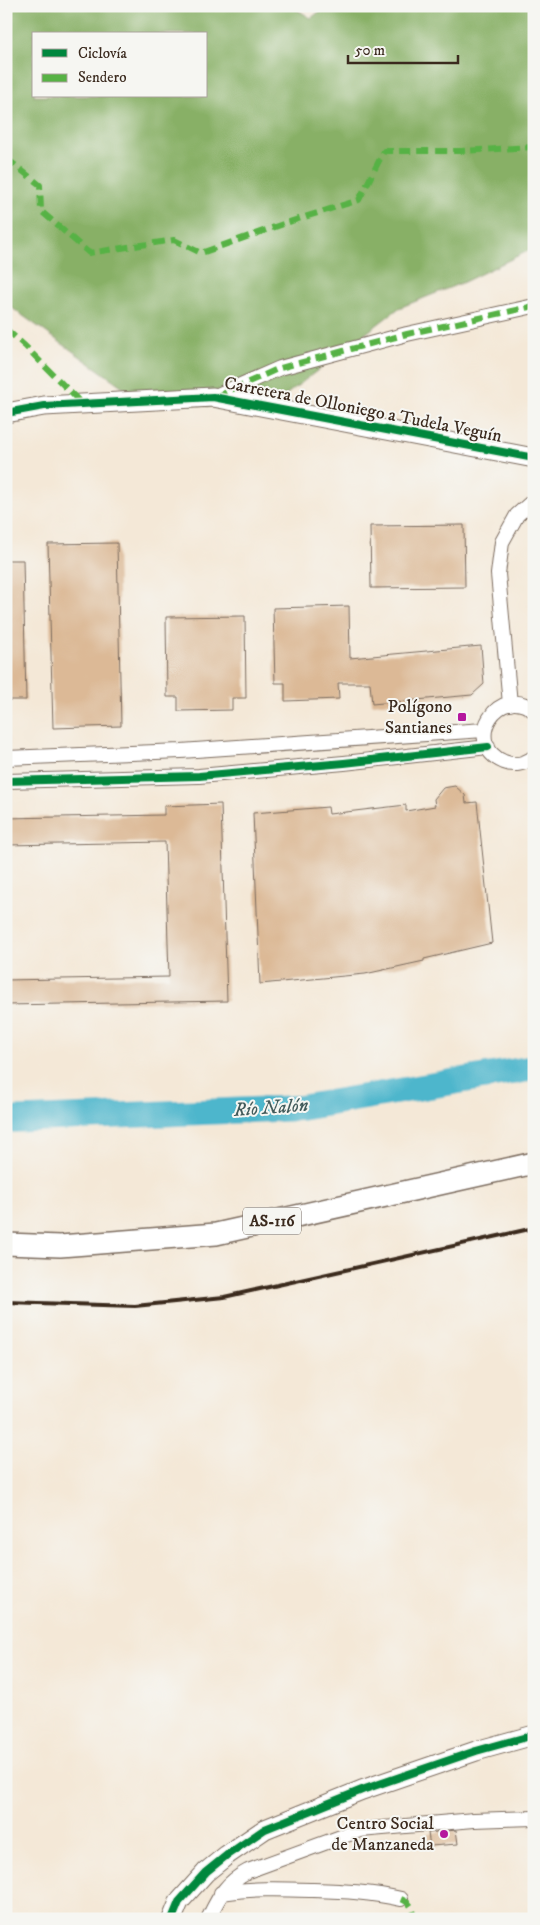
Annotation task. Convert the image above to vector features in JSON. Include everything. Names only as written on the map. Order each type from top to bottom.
[{"type":"main road","name":"AS-116","points":[[6,1244],[60,1246],[216,1234],[534,1163]]},
{"type":"street","points":[[213,398],[280,368],[407,334],[534,306]]},
{"type":"street","name":"Carretera de Olloniego a Tudela Veguín","points":[[6,413],[44,406],[213,398],[534,458]]},
{"type":"street","points":[[510,704],[498,574],[502,542],[517,515],[534,500]]},
{"type":"street","points":[[534,711],[521,704],[510,704],[500,707],[487,720],[484,730],[489,751],[496,758],[510,764],[521,764],[534,757]]},
{"type":"street","points":[[6,758],[181,752],[484,730]]},
{"type":"street","points":[[6,780],[199,776],[344,763],[488,747]]},
{"type":"street","points":[[172,1919],[179,1902],[206,1872],[227,1854],[265,1829],[362,1790],[476,1751],[534,1735]]},
{"type":"street","points":[[208,1919],[221,1893],[229,1884],[248,1871],[360,1830],[474,1820],[534,1818]]},
{"type":"street","points":[[221,1893],[253,1888],[289,1889],[376,1893],[400,1898]]},
{"type":"green space","points":[[6,6],[291,6],[311,18],[327,6],[534,6],[534,248],[464,282],[399,308],[262,413],[137,397],[12,308],[6,306]]},
{"type":"building","points":[[464,525],[465,587],[371,588],[370,526]]},
{"type":"building","points":[[117,543],[121,726],[53,728],[48,544]]},
{"type":"building","points":[[6,560],[23,560],[26,700],[6,700]]},
{"type":"building","points":[[349,606],[350,658],[481,646],[484,684],[472,695],[372,704],[370,683],[338,683],[339,699],[285,701],[285,683],[275,683],[273,608]]},
{"type":"building","points":[[245,616],[246,698],[232,698],[232,710],[178,711],[178,697],[167,697],[166,617]]},
{"type":"building","points":[[455,786],[465,795],[466,803],[477,802],[492,943],[365,974],[260,984],[253,813],[328,807],[329,814],[406,805],[406,811],[435,806],[434,799],[443,788]]},
{"type":"building","points":[[221,804],[227,1001],[6,1005],[6,980],[169,977],[165,842],[6,845],[6,818],[164,815],[164,806]]},
{"type":"building","points":[[456,1830],[458,1844],[430,1846],[428,1833]]},
{"type":"waterway","name":"Río Nalón","points":[[6,1120],[300,1108],[534,1068]]},
{"type":"railway","points":[[6,1302],[135,1306],[224,1297],[534,1228]]},
{"type":"marked path","points":[[6,158],[40,185],[41,211],[89,253],[174,240],[201,253],[359,200],[384,151],[461,151],[534,147]]},
{"type":"marked path","points":[[215,397],[280,368],[407,334],[534,306]]},
{"type":"marked path","points":[[6,329],[82,404]]},
{"type":"marked path","points":[[401,1899],[412,1908],[414,1914],[409,1919]]},
{"type":"cycle path","points":[[6,413],[44,406],[213,397],[534,458]]},
{"type":"cycle path","points":[[6,781],[199,776],[344,763],[488,747]]},
{"type":"cycle path","points":[[172,1919],[179,1902],[206,1872],[265,1829],[362,1790],[476,1751],[534,1735]]},
{"type":"place","name":"Polígono Santianes","points":[[462,717]]},
{"type":"place","name":"Centro Social de Manzaneda","points":[[444,1834]]}]
